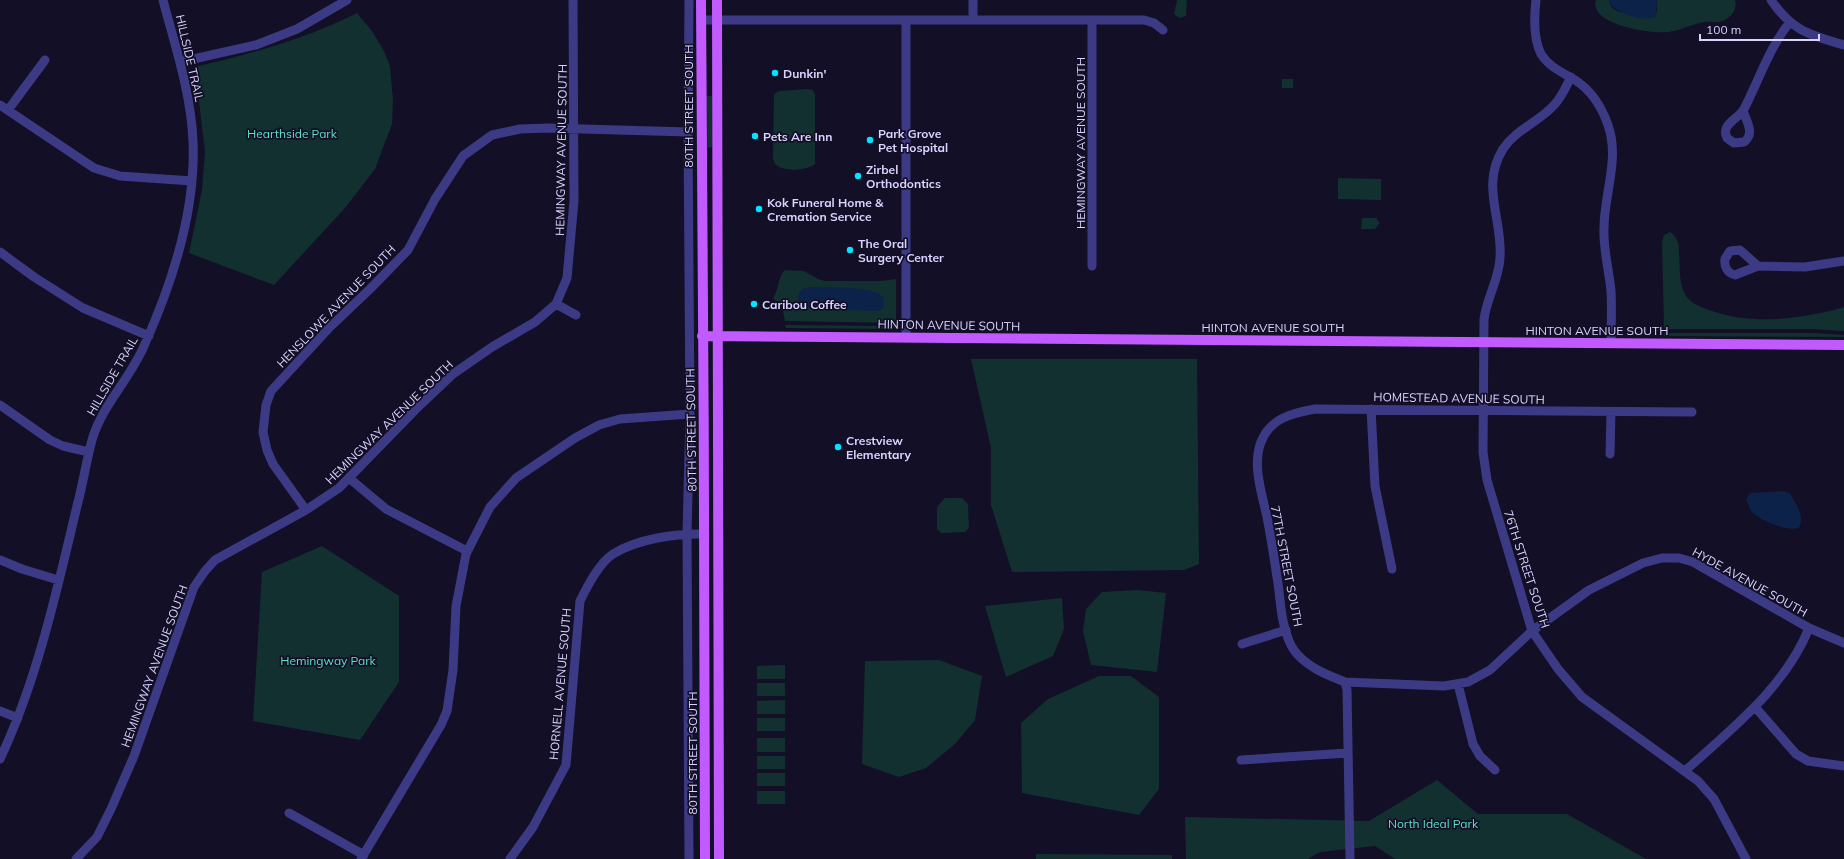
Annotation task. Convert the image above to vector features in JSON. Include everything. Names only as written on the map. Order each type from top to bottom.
[{"type":"main road","name":"80TH STREET SOUTH","points":[[701,0],[702,336],[705,433],[705,859]]},
{"type":"main road","points":[[717,0],[719,859]]},
{"type":"main road","name":"HINTON AVENUE SOUTH","points":[[702,336],[1844,345]]},
{"type":"street","name":"HILLSIDE TRAIL","points":[[0,759],[29,688],[78,506],[89,452],[101,416],[127,379],[149,336],[183,235],[192,181],[193,140],[188,99],[180,62],[163,0]]},
{"type":"street","points":[[180,62],[256,45],[297,29],[347,0]]},
{"type":"street","name":"HEMINGWAY AVENUE SOUTH","points":[[76,859],[97,837],[111,809],[134,756],[194,587],[215,560],[306,510],[339,488],[416,409],[453,374],[492,347],[534,322],[556,304],[567,278],[571,253],[574,201],[573,0]]},
{"type":"street","name":"80TH STREET SOUTH","points":[[689,0],[688,132],[690,414],[687,533],[689,859]]},
{"type":"street","points":[[973,0],[973,20]]},
{"type":"street","points":[[1536,0],[1535,30],[1540,50],[1549,63],[1583,86],[1596,102],[1605,116],[1612,139],[1612,166],[1605,204],[1604,229],[1611,291],[1611,343]]},
{"type":"street","points":[[1771,0],[1790,22],[1812,36],[1844,45]]},
{"type":"street","points":[[701,20],[1146,20],[1154,23],[1163,30]]},
{"type":"street","points":[[906,20],[906,337]]},
{"type":"street","name":"HEMINGWAY AVENUE SOUTH","points":[[1092,20],[1092,266]]},
{"type":"street","points":[[1743,111],[1764,64],[1790,22]]},
{"type":"street","points":[[45,60],[4,108],[94,168],[120,176],[192,181]]},
{"type":"street","name":"76TH STREET SOUTH","points":[[1571,77],[1554,105],[1514,136],[1503,149],[1496,163],[1493,177],[1492,192],[1500,230],[1500,258],[1496,282],[1485,313],[1483,342],[1483,452],[1487,480],[1532,631],[1558,669],[1582,697],[1698,781],[1714,799],[1746,859]]},
{"type":"street","name":"HENSLOWE AVENUE SOUTH","points":[[306,510],[273,464],[267,450],[263,432],[266,405],[271,391],[330,327],[408,250],[435,199],[463,156],[492,136],[508,131],[548,128],[574,130],[688,132]]},
{"type":"street","points":[[0,252],[34,277],[83,308],[149,336]]},
{"type":"street","points":[[1758,266],[1805,267],[1844,261]]},
{"type":"street","points":[[556,304],[576,315]]},
{"type":"street","points":[[0,405],[50,440],[63,446],[89,452]]},
{"type":"street","name":"HOMESTEAD AVENUE SOUTH","points":[[1259,464],[1261,442],[1274,424],[1283,417],[1293,413],[1315,409],[1692,412]]},
{"type":"street","points":[[1371,410],[1375,486],[1392,569]]},
{"type":"street","points":[[1610,454],[1611,412]]},
{"type":"street","points":[[289,813],[362,857],[442,725],[447,711],[453,670],[456,606],[467,552],[490,507],[516,478],[575,438],[598,425],[620,420],[690,414]]},
{"type":"street","name":"77TH STREET SOUTH","points":[[1259,464],[1261,497],[1266,516],[1286,630],[1290,643],[1298,655],[1315,669],[1345,682]]},
{"type":"street","points":[[349,478],[386,509],[467,552]]},
{"type":"street","name":"HORNELL AVENUE SOUTH","points":[[510,859],[533,827],[566,764],[580,601],[588,584],[613,554],[646,541],[687,533],[705,534]]},
{"type":"street","name":"HYDE AVENUE SOUTH","points":[[1345,682],[1427,686],[1458,684],[1477,678],[1490,670],[1532,631],[1589,590],[1643,563],[1662,558],[1679,558],[1693,562],[1809,628],[1844,642]]},
{"type":"street","points":[[0,560],[22,569],[58,580]]},
{"type":"street","points":[[1685,771],[1755,708],[1790,664],[1809,628]]},
{"type":"street","points":[[1242,644],[1286,630]]},
{"type":"street","points":[[1345,682],[1350,859]]},
{"type":"street","points":[[1458,684],[1473,744],[1480,756],[1495,770]]},
{"type":"street","points":[[1755,708],[1796,754],[1808,761],[1844,766]]},
{"type":"street","points":[[0,711],[18,718]]},
{"type":"street","points":[[1241,760],[1348,753]]},
{"type":"green space","points":[[1177,0],[1187,0],[1186,16],[1180,18],[1174,14]]},
{"type":"green space","points":[[1596,0],[1609,0],[1611,6],[1616,10],[1629,14],[1657,12],[1657,0],[1735,0],[1736,4],[1730,17],[1723,21],[1704,22],[1669,32],[1661,32],[1636,29],[1611,22],[1602,16],[1596,9]]},
{"type":"green space","name":"Hearthside Park","points":[[357,13],[372,31],[384,51],[390,66],[393,100],[392,124],[375,169],[345,208],[274,285],[189,253],[202,190],[205,152],[195,67],[278,45],[318,31]]},
{"type":"green space","points":[[1282,79],[1293,79],[1293,88],[1282,88]]},
{"type":"green space","points":[[813,90],[815,95],[815,164],[806,168],[795,170],[778,167],[773,158],[774,94],[779,91]]},
{"type":"green space","points":[[706,96],[712,96],[712,147],[707,148]]},
{"type":"green space","points":[[1338,178],[1381,179],[1381,200],[1338,199]]},
{"type":"green space","points":[[1362,218],[1377,218],[1380,223],[1375,229],[1361,229]]},
{"type":"green space","points":[[1670,232],[1674,235],[1678,242],[1680,277],[1683,290],[1688,299],[1697,305],[1725,315],[1759,319],[1776,319],[1811,315],[1844,307],[1844,331],[1812,329],[1664,329],[1662,242],[1664,235]]},
{"type":"green space","points":[[785,270],[804,271],[818,279],[825,281],[881,281],[896,279],[896,323],[785,321],[783,311],[773,298],[781,276]]},
{"type":"green space","points":[[785,325],[897,327],[892,329],[786,328]]},
{"type":"green space","points":[[1664,333],[1812,333],[1844,335],[1844,337],[1664,336]]},
{"type":"green space","points":[[971,359],[1197,359],[1199,564],[1184,570],[1012,572],[991,505],[991,448]]},
{"type":"green space","points":[[945,498],[962,498],[968,504],[969,528],[965,532],[941,533],[937,529],[937,507]]},
{"type":"green space","name":"Hemingway Park","points":[[322,546],[399,596],[399,682],[360,740],[253,721],[262,572]]},
{"type":"green space","points":[[1137,590],[1166,593],[1157,672],[1091,665],[1083,631],[1086,609],[1102,592]]},
{"type":"green space","points":[[1062,598],[1064,629],[1053,656],[1006,677],[985,606]]},
{"type":"green space","points":[[939,660],[982,676],[975,720],[955,744],[926,768],[899,777],[862,764],[865,661]]},
{"type":"green space","points":[[785,665],[785,679],[757,679],[757,666]]},
{"type":"green space","points":[[1099,676],[1131,676],[1159,697],[1159,789],[1139,815],[1022,793],[1021,723],[1048,699]]},
{"type":"green space","points":[[757,683],[785,683],[785,696],[757,696]]},
{"type":"green space","points":[[785,700],[785,714],[757,714],[757,701]]},
{"type":"green space","points":[[757,718],[785,718],[785,731],[757,731]]},
{"type":"green space","points":[[757,738],[785,738],[785,752],[757,752]]},
{"type":"green space","points":[[757,756],[785,756],[785,769],[757,769]]},
{"type":"green space","points":[[757,773],[785,773],[785,786],[757,786]]},
{"type":"green space","name":"North Ideal Park","points":[[1437,780],[1478,814],[1567,814],[1646,859],[1395,859],[1375,846],[1320,852],[1308,859],[1186,859],[1185,817],[1369,821]]},
{"type":"green space","points":[[757,791],[785,791],[785,804],[757,804]]},
{"type":"green space","points":[[1036,854],[1172,855],[1172,859],[1036,859]]},
{"type":"water","points":[[1609,0],[1657,0],[1656,16],[1645,19],[1630,16],[1616,9]]},
{"type":"water","points":[[809,287],[860,289],[878,293],[883,297],[884,307],[881,310],[876,311],[803,308],[798,301],[798,296],[802,289]]},
{"type":"water","points":[[1784,491],[1790,493],[1799,510],[1801,523],[1799,528],[1794,529],[1781,527],[1760,518],[1751,511],[1746,499],[1750,493]]},
{"type":"place","name":"Dunkin'","points":[[775,73]]},
{"type":"place","name":"Pets Are Inn","points":[[755,136]]},
{"type":"place","name":"Park Grove Pet Hospital","points":[[870,140]]},
{"type":"place","name":"Zirbel Orthodontics","points":[[858,176]]},
{"type":"place","name":"Kok Funeral Home & Cremation Service","points":[[759,209]]},
{"type":"place","name":"The Oral Surgery Center","points":[[850,250]]},
{"type":"place","name":"Caribou Coffee","points":[[754,304]]},
{"type":"place","name":"Crestview Elementary","points":[[838,447]]}]
